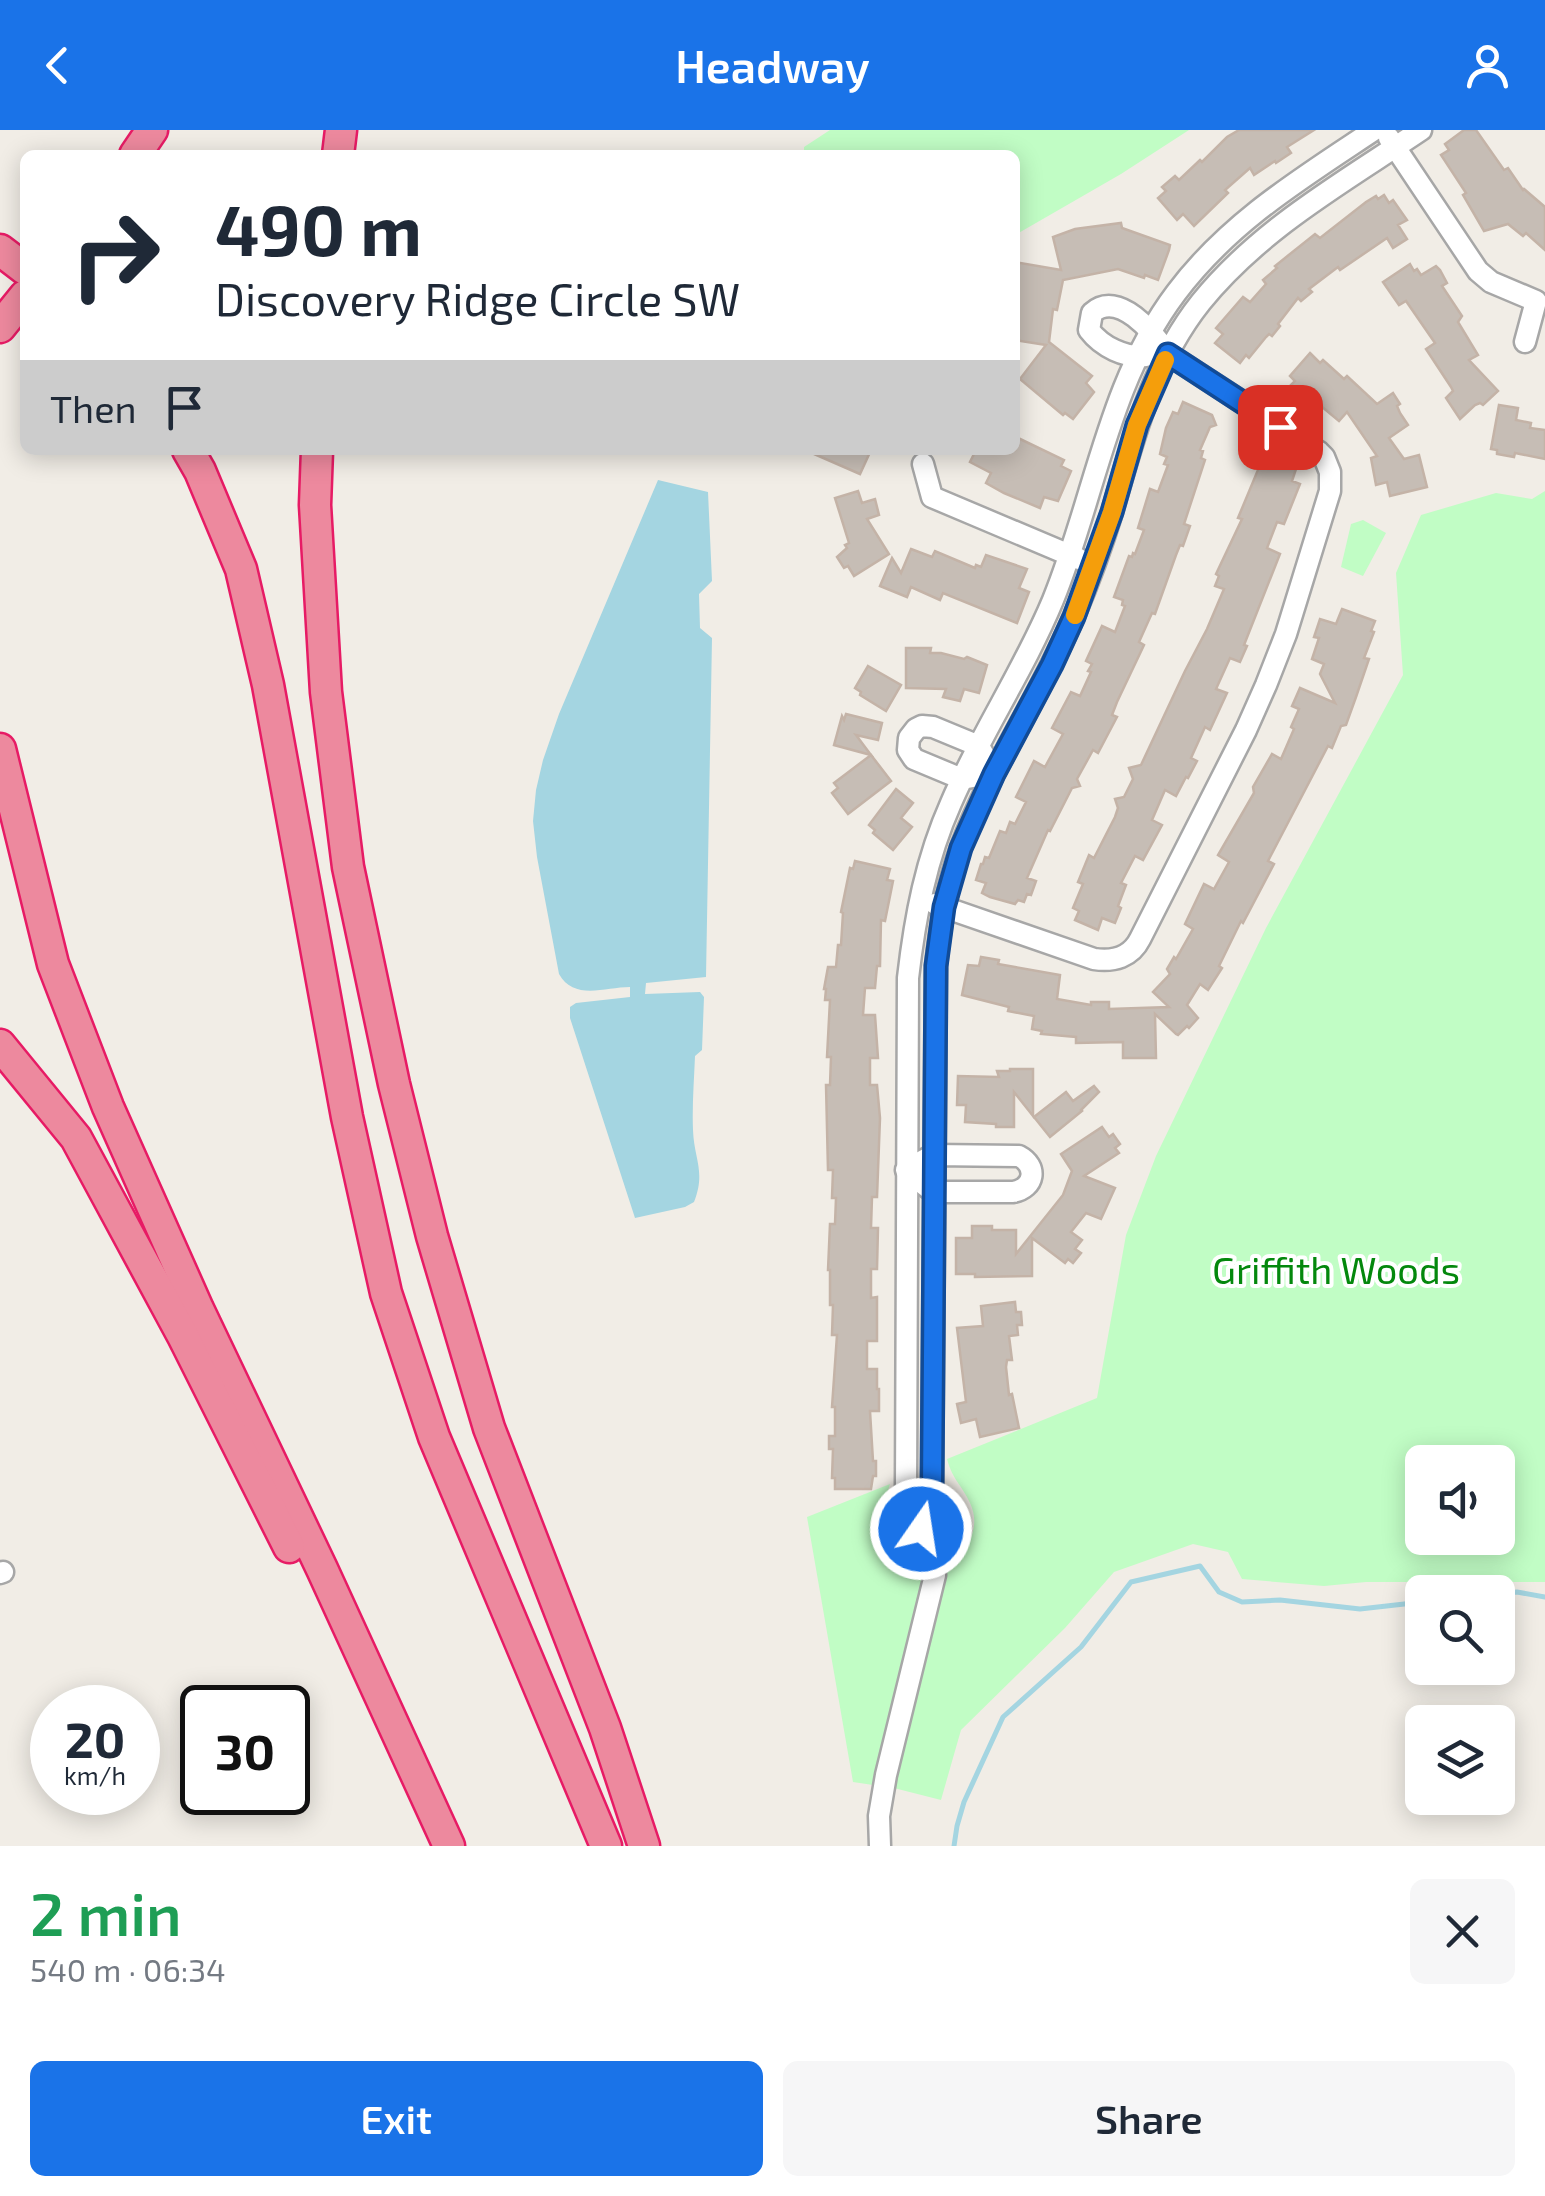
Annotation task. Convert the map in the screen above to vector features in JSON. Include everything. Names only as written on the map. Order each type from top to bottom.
[{"type":"highway","points":[[0,250],[20,265]]},
{"type":"highway","points":[[0,328],[20,302]]},
{"type":"highway","points":[[191,455],[241,569],[264,666],[346,1118],[386,1293],[434,1436],[606,1846]]},
{"type":"highway","points":[[317,455],[315,505],[326,692],[348,867],[394,1084],[432,1236],[489,1428],[605,1728],[644,1846]]},
{"type":"highway","points":[[0,748],[54,964],[108,1107],[448,1846]]},
{"type":"highway","points":[[0,1045],[76,1138],[184,1336],[416,1803],[448,1846]]},
{"type":"street","points":[[880,1846],[886,1775],[935,1575],[906,1492],[908,978],[920,899],[941,828],[962,779],[1028,653],[1070,555],[1112,417],[1151,329],[1199,264],[1237,226],[1374,130]]},
{"type":"street","points":[[921,1529],[932,1487],[936,966],[944,907],[961,848],[994,774],[1052,665],[1094,565],[1137,425],[1168,354],[1200,303],[1258,243],[1389,139],[1421,130]]},
{"type":"street","points":[[1389,139],[1478,271],[1492,282],[1536,301],[1525,342]]},
{"type":"street","points":[[920,899],[1094,959],[1119,959],[1136,947],[1266,686],[1302,586],[1330,490],[1330,472],[1319,452],[1168,354],[1151,329],[1111,305],[1100,306],[1092,313],[1088,324],[1092,335],[1121,353],[1137,357],[1168,354]]},
{"type":"street","points":[[922,464],[932,497],[1094,565]]},
{"type":"street","points":[[928,726],[980,746],[994,774],[962,779],[914,759],[908,750],[908,738],[916,729],[928,726]]},
{"type":"street","points":[[933,1155],[1018,1156],[1028,1162],[1032,1174],[1028,1185],[1019,1192],[933,1192],[906,1170],[933,1155]]},
{"type":"green space","points":[[830,130],[1189,130],[1020,232],[1020,150],[804,147]]},
{"type":"green space","name":"Griffith Woods","points":[[1545,491],[1545,1582],[1515,1582],[1515,1575],[1405,1575],[1405,1582],[1324,1586],[1242,1579],[1228,1552],[1193,1544],[1114,1572],[1065,1628],[961,1730],[941,1800],[890,1787],[944,1564],[959,1553],[973,1531],[970,1503],[947,1459],[1097,1398],[1126,1235],[1156,1156],[1266,928],[1403,675],[1396,573],[1421,515],[1496,493],[1532,499]]},
{"type":"green space","points":[[1363,520],[1386,533],[1363,576],[1341,567],[1351,524]]},
{"type":"green space","points":[[890,1484],[879,1519],[882,1539],[893,1555],[921,1569],[925,1576],[873,1785],[853,1782],[807,1517]]},
{"type":"water","points":[[658,480],[708,492],[712,581],[699,594],[700,628],[712,638],[706,977],[646,983],[645,994],[700,992],[704,997],[702,1050],[695,1056],[693,1103],[699,1182],[694,1202],[635,1218],[570,1018],[570,1007],[576,1003],[630,997],[630,987],[581,990],[559,974],[533,821],[543,760],[559,714]]},
{"type":"building","points":[[1239,130],[1314,130],[1287,147],[1291,153],[1276,163],[1254,175],[1250,168],[1194,226],[1183,214],[1177,220],[1158,198],[1166,191],[1162,187],[1175,176],[1179,180]]},
{"type":"building","points":[[1464,130],[1476,130],[1504,170],[1508,168],[1523,190],[1545,207],[1545,250],[1508,224],[1484,231],[1463,195],[1466,193],[1441,155],[1449,150],[1445,144]]},
{"type":"building","points":[[1384,195],[1389,203],[1393,200],[1407,220],[1398,225],[1407,239],[1393,248],[1387,238],[1340,270],[1338,267],[1309,289],[1312,292],[1301,301],[1298,298],[1272,336],[1269,334],[1240,363],[1215,343],[1223,334],[1216,328],[1243,297],[1250,302],[1275,266],[1315,234],[1320,238],[1366,202]]},
{"type":"building","points":[[1121,223],[1122,228],[1170,245],[1158,280],[1118,269],[1063,280],[1057,310],[1053,309],[1049,342],[1092,376],[1086,383],[1094,392],[1073,419],[1020,379],[1046,345],[1020,341],[1020,263],[1061,270],[1053,237],[1075,229]]},
{"type":"building","points":[[1410,264],[1421,275],[1436,266],[1440,270],[1447,283],[1442,286],[1462,316],[1458,322],[1478,355],[1469,360],[1498,391],[1460,419],[1446,398],[1453,391],[1426,349],[1435,343],[1406,301],[1399,305],[1383,282]]},
{"type":"building","points":[[1310,353],[1344,379],[1347,376],[1377,404],[1393,393],[1408,425],[1389,438],[1404,459],[1419,455],[1427,487],[1390,496],[1387,482],[1376,485],[1371,458],[1377,456],[1347,412],[1339,421],[1309,396],[1303,402],[1288,388],[1295,381],[1290,376]]},
{"type":"building","points":[[1183,402],[1212,415],[1216,425],[1210,427],[1200,450],[1205,460],[1184,524],[1190,526],[1155,614],[1152,613],[1139,642],[1144,645],[1112,715],[1117,717],[1098,753],[1093,750],[1077,779],[1080,786],[1072,788],[1048,830],[1027,878],[1036,881],[1031,895],[1015,904],[990,897],[982,893],[986,883],[976,880],[981,864],[985,857],[989,858],[1000,831],[1006,833],[1010,822],[1015,824],[1026,802],[1016,797],[1034,761],[1045,767],[1063,734],[1052,728],[1071,692],[1080,696],[1091,672],[1088,671],[1092,664],[1086,661],[1102,626],[1115,632],[1125,606],[1123,600],[1114,597],[1129,556],[1135,554],[1144,530],[1138,528],[1150,489],[1158,492],[1168,465],[1164,464],[1167,457],[1160,454],[1166,428]]},
{"type":"building","points":[[1499,405],[1518,408],[1516,420],[1545,430],[1545,459],[1497,454],[1497,450],[1491,449]]},
{"type":"building","points":[[1020,439],[1064,460],[1061,466],[1071,471],[1058,501],[1044,497],[1040,508],[986,483],[991,473],[970,462],[974,455],[1020,455]]},
{"type":"building","points":[[816,455],[869,455],[860,474]]},
{"type":"building","points":[[1269,458],[1296,469],[1292,481],[1300,484],[1284,524],[1277,522],[1267,548],[1280,554],[1244,645],[1247,646],[1240,662],[1230,658],[1216,689],[1227,693],[1210,730],[1205,727],[1191,758],[1197,761],[1188,778],[1176,796],[1165,790],[1152,820],[1162,825],[1143,860],[1135,856],[1121,883],[1126,885],[1115,923],[1102,918],[1098,930],[1075,920],[1079,911],[1073,908],[1083,884],[1078,882],[1089,855],[1094,858],[1115,817],[1115,799],[1124,797],[1133,779],[1129,768],[1141,765],[1207,629],[1224,589],[1215,586],[1219,576],[1216,574],[1242,519],[1238,518],[1260,465],[1265,467]]},
{"type":"building","points":[[858,491],[862,503],[875,499],[879,515],[867,519],[889,554],[854,576],[837,557],[849,543],[835,498]]},
{"type":"building","points":[[911,549],[932,557],[935,551],[975,568],[981,567],[986,555],[1027,569],[1019,588],[1029,592],[1017,623],[943,593],[940,600],[911,587],[907,597],[880,586],[892,558],[901,573]]},
{"type":"building","points":[[1342,609],[1375,621],[1364,658],[1369,659],[1346,725],[1341,726],[1332,748],[1328,746],[1268,861],[1274,864],[1241,921],[1219,966],[1222,968],[1208,990],[1200,984],[1187,1005],[1198,1018],[1189,1028],[1178,1035],[1155,1014],[1156,1058],[1123,1058],[1123,1042],[1076,1043],[1076,1037],[1041,1034],[1042,1031],[1032,1029],[1034,1016],[962,995],[968,965],[979,966],[981,957],[999,960],[998,964],[1060,975],[1057,999],[1091,1005],[1109,1002],[1109,1009],[1169,1007],[1153,992],[1170,974],[1167,969],[1193,929],[1185,924],[1204,884],[1214,889],[1229,862],[1218,855],[1254,793],[1253,787],[1272,754],[1281,759],[1294,729],[1291,727],[1299,709],[1292,706],[1300,688],[1335,703],[1320,674],[1324,664],[1312,659],[1320,619],[1336,624]]},
{"type":"building","points":[[906,648],[931,648],[930,653],[967,657],[987,665],[979,693],[964,689],[960,701],[943,697],[946,689],[906,688]]},
{"type":"building","points":[[868,666],[901,685],[886,711],[855,688]]},
{"type":"building","points":[[846,714],[882,723],[878,740],[856,735],[871,755],[834,745],[842,716],[844,720]]},
{"type":"building","points":[[871,755],[891,781],[848,814],[832,793],[838,788],[834,783]]},
{"type":"building","points":[[896,789],[913,803],[901,818],[912,827],[893,850],[869,825]]},
{"type":"building","points":[[855,861],[890,869],[887,880],[893,881],[885,921],[881,920],[880,966],[875,988],[865,988],[863,1015],[875,1015],[878,1058],[870,1058],[870,1085],[877,1085],[880,1118],[877,1197],[872,1197],[871,1228],[878,1228],[877,1269],[871,1269],[871,1298],[877,1297],[877,1341],[867,1341],[867,1369],[877,1369],[879,1411],[870,1411],[876,1461],[871,1489],[835,1489],[829,1436],[835,1436],[832,1407],[837,1335],[832,1335],[828,1270],[830,1224],[835,1224],[836,1198],[832,1198],[833,1170],[828,1170],[830,1000],[825,1000],[824,989],[828,967],[836,967],[841,912]]},
{"type":"building","points":[[1033,1069],[1033,1116],[1014,1092],[1014,1127],[965,1122],[966,1105],[957,1105],[958,1076],[999,1077],[997,1071]]},
{"type":"building","points":[[1094,1086],[1099,1092],[1050,1137],[1034,1117],[1066,1092],[1073,1101]]},
{"type":"building","points":[[1102,1127],[1120,1144],[1115,1148],[1119,1153],[1084,1176],[1115,1188],[1101,1219],[1086,1213],[1071,1232],[1082,1240],[1075,1249],[1081,1253],[1073,1263],[1068,1259],[1065,1263],[1032,1238],[1032,1276],[956,1274],[956,1238],[972,1238],[972,1226],[1016,1230],[1016,1254],[1063,1195],[1072,1171],[1061,1154]]},
{"type":"building","points":[[1015,1302],[1022,1325],[1017,1325],[1018,1335],[1009,1336],[1012,1360],[1007,1360],[1006,1367],[1019,1428],[980,1437],[976,1419],[961,1423],[957,1404],[966,1402],[957,1328],[983,1326],[981,1306]]},
{"type":"waterway","points":[[954,1846],[964,1802],[1003,1717],[1081,1647],[1131,1582],[1200,1566],[1219,1592],[1242,1602],[1280,1600],[1360,1609],[1405,1604]]},
{"type":"waterway","points":[[1515,1592],[1545,1597]]},
{"type":"slow traffic","points":[[1075,615],[1112,512],[1137,425],[1165,360]]},
{"type":"route","points":[[921,1529],[932,1487],[936,966],[952,875],[974,816],[1074,617],[1112,512],[1137,425],[1168,354],[1280,427]]}]
